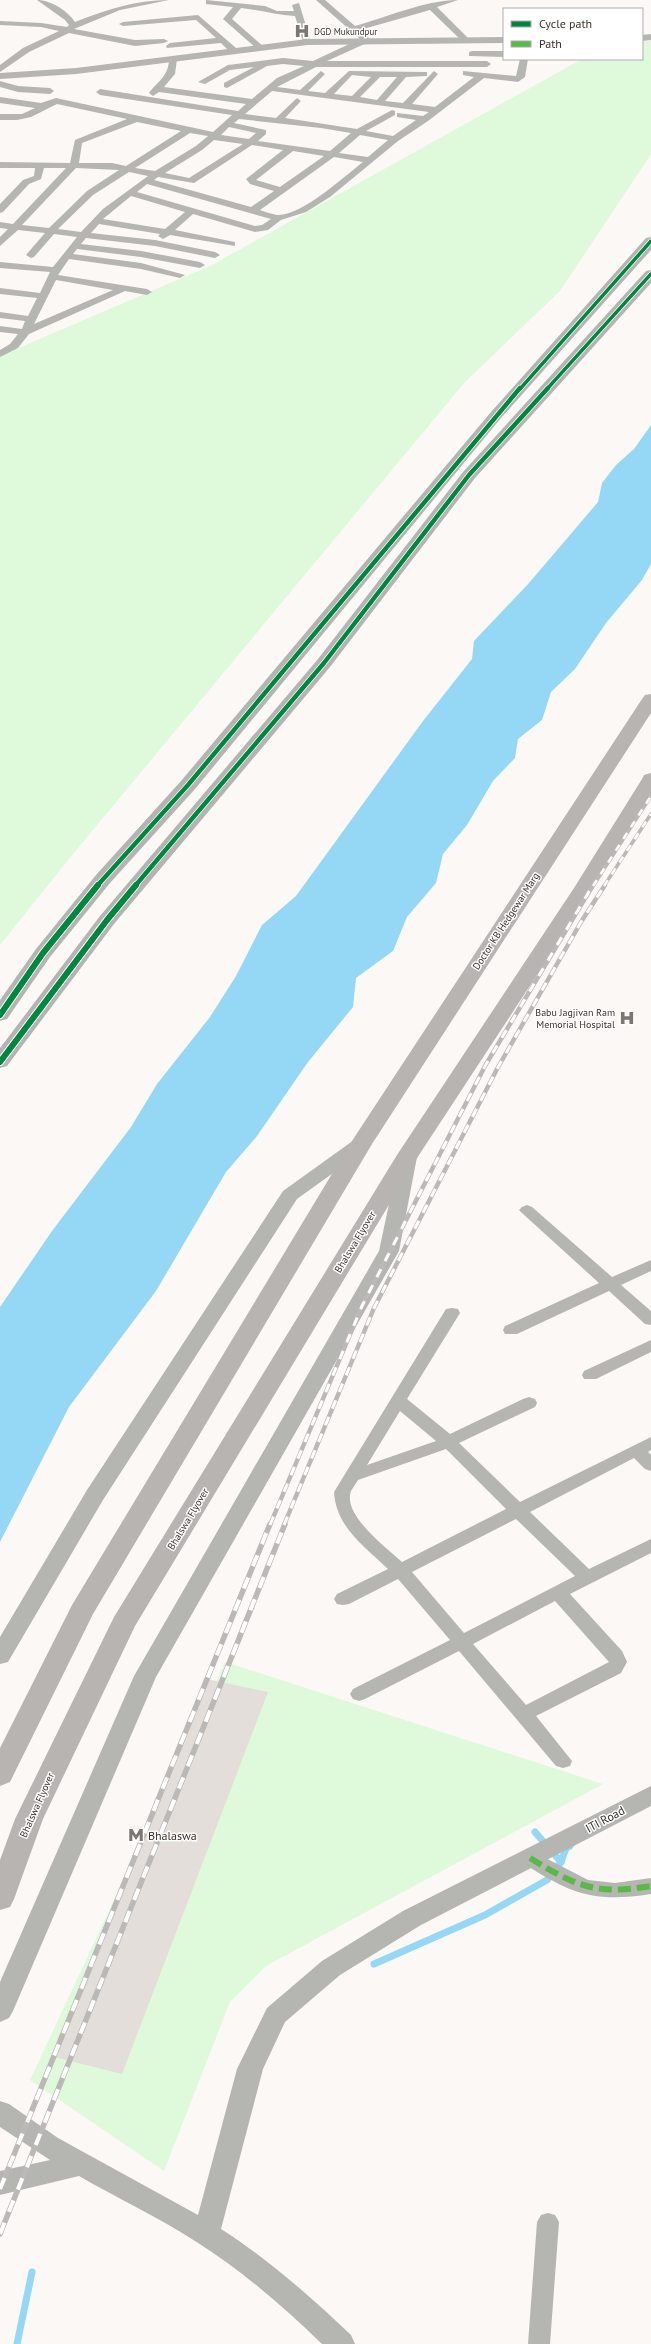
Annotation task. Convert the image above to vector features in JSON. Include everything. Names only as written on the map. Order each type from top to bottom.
[{"type":"highway","name":"Doctor KB Hedgewar Marg","points":[[361,1144],[651,699]]},
{"type":"highway","points":[[408,1155],[584,888],[651,779]]},
{"type":"highway","points":[[0,1775],[82,1612],[361,1144]]},
{"type":"highway","name":"Bhalswa Flyover","points":[[0,1899],[28,1819],[123,1624],[408,1155]]},
{"type":"main road","points":[[0,1015],[43,954],[103,879],[188,785],[496,415],[651,241]]},
{"type":"main road","points":[[0,1062],[107,920],[324,663],[469,475],[651,274]]},
{"type":"street","points":[[41,0],[68,18],[72,27]]},
{"type":"street","points":[[0,69],[26,50],[72,27],[118,8],[165,0]]},
{"type":"street","points":[[320,0],[366,40]]},
{"type":"street","points":[[355,29],[431,3],[442,3],[454,0]]},
{"type":"street","points":[[209,2],[265,8],[275,13],[299,14]]},
{"type":"street","points":[[431,3],[466,40]]},
{"type":"street","points":[[296,4],[307,42]]},
{"type":"street","points":[[238,6],[227,20],[260,47]]},
{"type":"street","points":[[122,24],[194,16],[200,18],[233,50]]},
{"type":"street","points":[[0,31],[3,23],[26,23],[72,27],[135,43],[223,40]]},
{"type":"street","points":[[146,98],[172,74],[176,58],[167,43],[155,30]]},
{"type":"street","points":[[2,351],[14,346],[25,332],[41,296],[54,274],[66,256],[96,221],[146,181],[215,136],[268,88],[292,74],[366,40]]},
{"type":"street","points":[[0,76],[76,71],[233,50],[307,42],[366,40],[503,40]]},
{"type":"street","points":[[337,54],[360,54]]},
{"type":"street","points":[[462,54],[503,54]]},
{"type":"street","points":[[456,74],[484,74],[521,78],[524,60]]},
{"type":"street","points":[[202,82],[228,68],[293,61],[315,64],[487,64]]},
{"type":"street","points":[[227,86],[269,63]]},
{"type":"street","points":[[292,74],[438,74],[406,105]]},
{"type":"street","points":[[302,92],[321,74]]},
{"type":"street","points":[[328,95],[350,74]]},
{"type":"street","points":[[355,98],[377,74]]},
{"type":"street","points":[[379,102],[404,74]]},
{"type":"street","points":[[130,193],[259,230],[265,228],[278,218],[298,211],[321,199],[395,139],[425,119],[484,74]]},
{"type":"street","points":[[0,84],[18,89],[50,91]]},
{"type":"street","points":[[268,88],[355,98],[437,110]]},
{"type":"street","points":[[157,89],[255,100],[297,101],[392,113],[425,119]]},
{"type":"street","points":[[100,92],[146,98],[239,115],[358,132],[395,139]]},
{"type":"street","points":[[0,100],[42,106]]},
{"type":"street","points":[[0,117],[24,116],[32,114],[42,106],[56,101],[250,143],[370,160]]},
{"type":"street","points":[[279,120],[297,101]]},
{"type":"street","points":[[252,211],[331,155],[358,132],[392,113]]},
{"type":"street","points":[[0,243],[74,165],[78,142],[136,119]]},
{"type":"street","points":[[0,173],[74,165],[128,169],[184,181],[193,180],[250,143],[261,134],[262,130],[228,124]]},
{"type":"street","points":[[31,255],[52,230],[90,193],[188,130]]},
{"type":"street","points":[[281,190],[253,182],[251,179],[290,149]]},
{"type":"street","points":[[0,165],[40,169],[65,174]]},
{"type":"street","points":[[0,210],[26,182],[38,177],[40,169]]},
{"type":"street","points":[[146,181],[278,218]]},
{"type":"street","points":[[155,243],[191,211]]},
{"type":"street","points":[[96,221],[232,244]]},
{"type":"street","points":[[0,225],[155,243],[215,255]]},
{"type":"street","points":[[74,246],[141,254],[200,265]]},
{"type":"street","points":[[66,256],[141,266],[180,274]]},
{"type":"street","points":[[0,265],[147,292]]},
{"type":"street","points":[[0,329],[25,332],[125,288]]},
{"type":"street","points":[[0,291],[41,296]]},
{"type":"street","points":[[0,315],[31,319]]},
{"type":"street","points":[[0,1656],[95,1496],[290,1195],[361,1144]]},
{"type":"street","points":[[0,2011],[145,1676],[389,1251],[408,1155]]},
{"type":"street","points":[[527,1210],[651,1320]]},
{"type":"street","points":[[511,1330],[651,1265]]},
{"type":"street","points":[[452,1313],[342,1492],[343,1506],[352,1525],[401,1571],[563,1761]]},
{"type":"street","points":[[590,1375],[651,1345]]},
{"type":"street","points":[[398,1400],[448,1442],[521,1511],[588,1578]]},
{"type":"street","points":[[352,1476],[408,1458],[448,1442],[530,1403]]},
{"type":"street","points":[[343,1599],[521,1511],[644,1447],[651,1465]]},
{"type":"street","points":[[359,1694],[460,1641],[588,1578],[651,1544]]},
{"type":"street","points":[[524,1714],[615,1668],[618,1662],[616,1656],[558,1593]]},
{"type":"street","name":"ITI Road","points":[[206,2234],[250,2069],[276,2015],[331,1968],[412,1918],[543,1852],[651,1794]]},
{"type":"street","points":[[543,1852],[559,1876],[587,1889],[604,1892],[651,1886]]},
{"type":"street","points":[[0,2112],[30,2135],[206,2234],[313,2316],[341,2344]]},
{"type":"street","points":[[0,2183],[81,2164]]},
{"type":"street","points":[[539,2344],[548,2222]]},
{"type":"green space","points":[[643,41],[651,41],[651,154],[560,291],[465,382],[73,854],[0,945],[0,356],[212,265],[580,60],[643,60]]},
{"type":"green space","points":[[225,1662],[603,1784],[266,1966],[230,2002],[164,2171],[30,2080]]},
{"type":"water","points":[[651,425],[651,564],[642,580],[606,623],[575,669],[551,692],[542,720],[518,739],[515,758],[493,781],[467,825],[443,854],[436,883],[407,917],[393,951],[356,978],[353,1007],[308,1062],[257,1136],[226,1172],[156,1291],[69,1407],[0,1542],[0,1307],[52,1231],[131,1127],[157,1084],[210,1017],[236,976],[262,925],[296,896],[423,721],[472,659],[474,641],[529,583],[598,502],[602,483],[616,465],[634,449]]},
{"type":"building","name":"Bhalaswa","points":[[207,1679],[268,1692],[122,2074],[54,2057]]},
{"type":"waterway","points":[[535,1832],[561,1862]]},
{"type":"waterway","points":[[561,1862],[566,1848],[570,1846]]},
{"type":"waterway","points":[[374,1964],[485,1915],[547,1880],[561,1862]]},
{"type":"waterway","points":[[17,2344],[32,2272]]},
{"type":"railway","points":[[593,886],[651,796]]},
{"type":"railway","points":[[604,886],[651,814]]},
{"type":"railway","points":[[270,1525],[362,1306],[485,1066],[593,885]]},
{"type":"railway","points":[[284,1525],[374,1308],[497,1069],[581,922],[605,885]]},
{"type":"railway","points":[[0,2189],[270,1524]]},
{"type":"railway","points":[[0,2234],[285,1524]]},
{"type":"marked path","points":[[530,1858],[561,1877],[587,1888],[615,1891],[651,1886]]},
{"type":"cycle path","points":[[0,1015],[43,953],[103,879],[188,785],[496,415],[651,241]]},
{"type":"cycle path","points":[[0,1062],[107,920],[324,663],[469,475],[651,274]]},
{"type":"place","name":"DGD Mukundpur","points":[[302,31]]},
{"type":"place","name":"Babu Jagjivan Ram Memorial Hospital","points":[[627,1018]]},
{"type":"place","name":"Bhalaswa","points":[[136,1835]]}]
